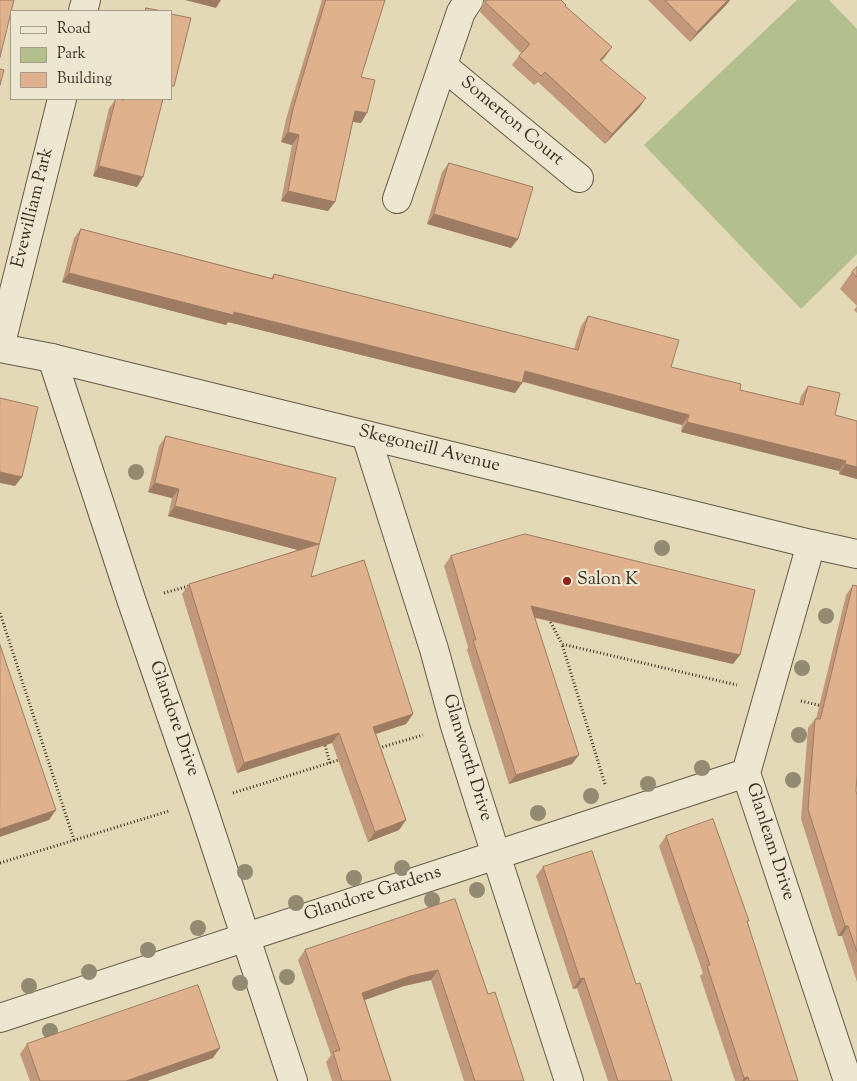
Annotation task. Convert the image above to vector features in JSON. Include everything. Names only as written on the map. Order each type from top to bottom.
[{"type":"street","name":"Somerton Court","points":[[397,199],[461,12],[469,0]]},
{"type":"street","name":"Somerton Court","points":[[443,66],[579,178]]},
{"type":"street","name":"Evewilliam Park","points":[[0,347],[62,100]]},
{"type":"street","name":"Skegoneill Avenue","points":[[0,347],[52,358],[857,554]]},
{"type":"street","name":"Glandore Drive","points":[[52,358],[293,1081]]},
{"type":"street","name":"Glanworth Drive","points":[[366,435],[434,649],[455,726],[569,1081]]},
{"type":"street","name":"Glanleam Drive","points":[[811,544],[746,773],[848,1081]]},
{"type":"street","name":"Glandore Gardens","points":[[0,1018],[746,773]]},
{"type":"path","points":[[132,602],[195,584]]},
{"type":"path","points":[[0,613],[74,840]]},
{"type":"path","points":[[548,616],[562,644],[615,816]]},
{"type":"path","points":[[562,644],[830,708]]},
{"type":"path","points":[[322,735],[330,762]]},
{"type":"green space","points":[[797,0],[829,0],[857,29],[857,254],[801,309],[644,145]]},
{"type":"building","points":[[0,0],[14,0],[10,10],[0,57]]},
{"type":"building","points":[[326,0],[385,0],[361,77],[375,80],[367,113],[355,111],[335,202],[288,191],[299,135],[288,132],[293,109]]},
{"type":"building","points":[[487,0],[561,0],[565,6],[612,47],[600,60],[646,98],[612,134],[545,72],[541,76],[519,56],[530,44],[486,3]]},
{"type":"building","points":[[665,0],[728,0],[697,32]]},
{"type":"building","points":[[172,14],[191,18],[174,86],[172,86]]},
{"type":"building","points":[[0,69],[4,70],[0,85]]},
{"type":"building","points":[[116,100],[163,100],[143,177],[99,166]]},
{"type":"building","points":[[449,163],[533,187],[518,239],[434,214]]},
{"type":"building","points":[[81,229],[273,279],[274,274],[578,350],[588,316],[679,340],[671,367],[741,384],[740,390],[803,405],[808,386],[840,393],[835,415],[857,421],[857,467],[845,464],[846,461],[687,422],[689,415],[525,371],[522,383],[234,312],[233,315],[69,273]]},
{"type":"building","points":[[857,267],[857,277],[852,272]]},
{"type":"building","points":[[0,398],[38,407],[22,477],[0,472]]},
{"type":"building","points":[[166,436],[336,478],[311,577],[364,560],[413,714],[373,727],[406,820],[375,832],[339,733],[244,763],[189,584],[319,544],[175,506],[179,489],[155,483]]},
{"type":"building","points":[[525,534],[755,590],[740,655],[531,606],[579,755],[516,775],[473,640],[476,640],[451,556]]},
{"type":"building","points":[[853,585],[857,586],[857,952],[848,926],[845,926],[808,809],[815,719],[820,719]]},
{"type":"building","points":[[0,645],[56,810],[0,829]]},
{"type":"building","points":[[713,819],[749,921],[747,921],[798,1081],[749,1081],[748,1077],[744,1078],[707,966],[710,965],[666,836]]},
{"type":"building","points":[[592,851],[636,984],[640,983],[672,1081],[618,1081],[584,978],[580,979],[543,867]]},
{"type":"building","points":[[455,899],[488,994],[495,992],[524,1081],[475,1081],[438,970],[410,976],[362,993],[391,1081],[342,1081],[333,1052],[340,1050],[305,950]]},
{"type":"building","points":[[198,985],[220,1048],[126,1081],[40,1081],[27,1044]]},
{"type":"place","name":"Salon K","points":[[567,581]]}]
